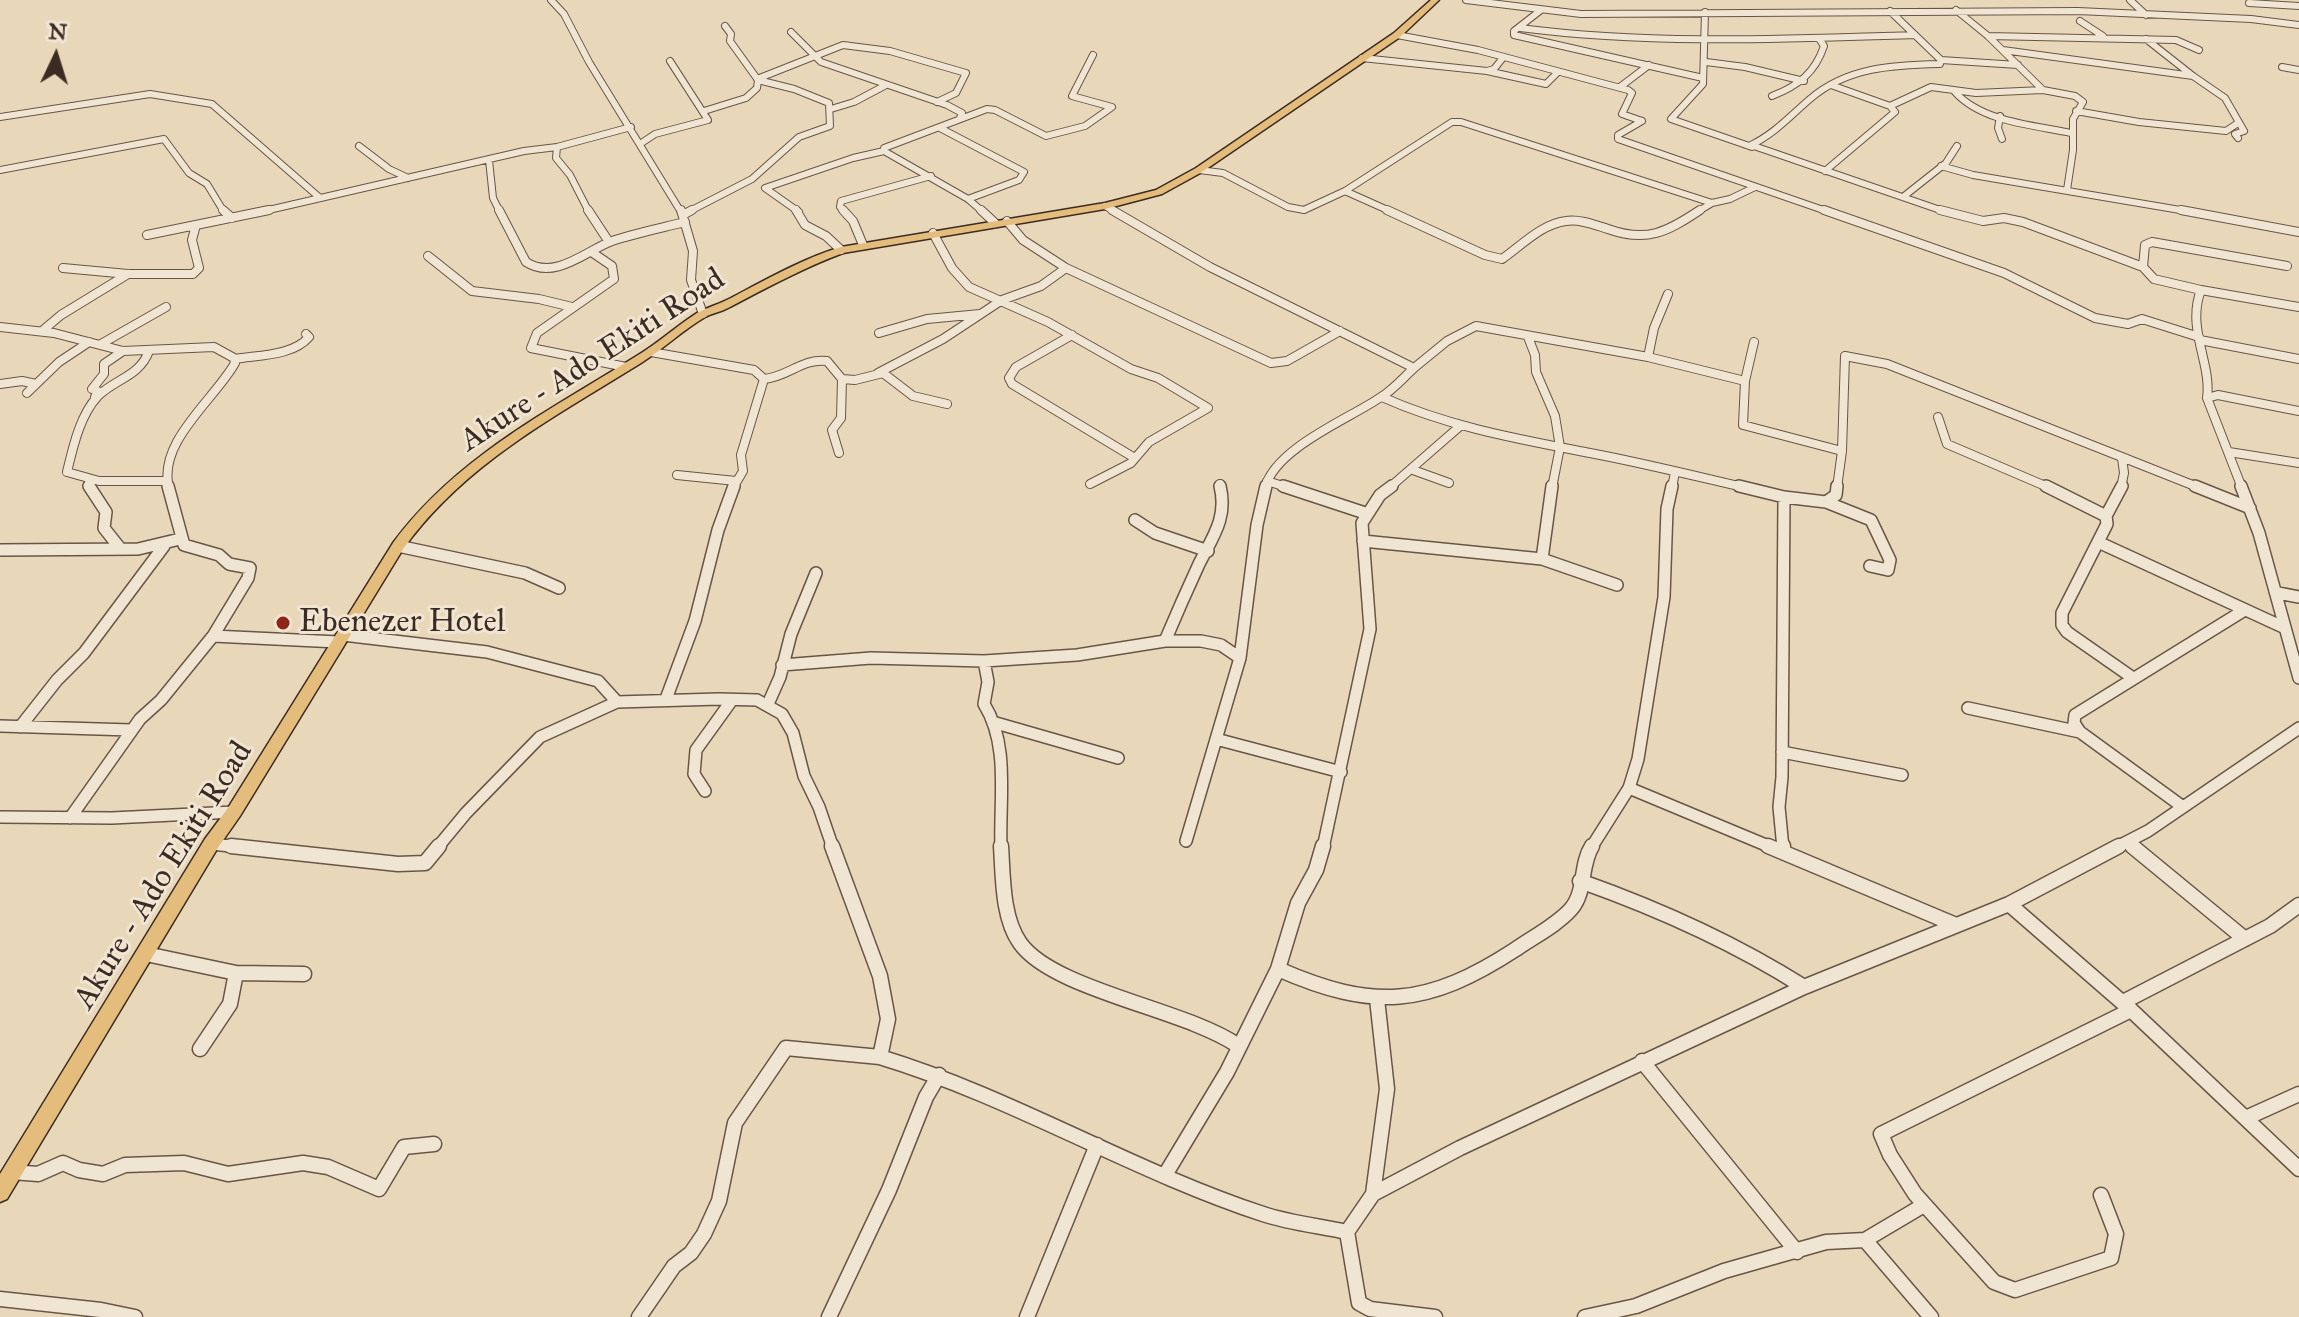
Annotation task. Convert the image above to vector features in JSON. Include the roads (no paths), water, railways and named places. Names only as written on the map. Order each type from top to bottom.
[{"type":"main road","name":"Akure - Ado Ekiti Road","points":[[0,1192],[211,844],[234,812],[398,546],[419,517],[473,467],[508,440],[651,352],[703,314],[803,264],[863,245],[1105,206],[1159,192],[1199,170],[1397,35],[1435,0]]},
{"type":"street","points":[[551,0],[564,14],[589,62],[663,176],[684,219],[693,251],[691,280],[703,314]]},
{"type":"street","points":[[1466,0],[1541,10],[1620,15],[1905,10],[2078,11],[2251,19],[2299,25]]},
{"type":"street","points":[[1896,0],[1905,10]]},
{"type":"street","points":[[2130,0],[2146,15]]},
{"type":"street","points":[[1944,1],[1988,36],[2043,90]]},
{"type":"street","points":[[2251,19],[2249,1],[2299,6]]},
{"type":"street","points":[[2005,3],[2014,11]]},
{"type":"street","points":[[1756,4],[1762,12]]},
{"type":"street","points":[[2070,4],[2078,11]]},
{"type":"street","points":[[1541,10],[1514,35],[1703,78]]},
{"type":"street","points":[[1890,11],[1941,60],[2018,65]]},
{"type":"street","points":[[1705,12],[1707,38],[1703,84],[1671,119],[1684,126],[1945,212],[1983,221],[2004,218],[2023,222],[2143,267],[2154,279],[2299,307]]},
{"type":"street","points":[[2080,21],[2107,38]]},
{"type":"street","points":[[704,111],[752,95],[757,88],[757,79],[730,41],[731,34],[725,26]]},
{"type":"street","points":[[1520,28],[1575,35],[1707,38],[1820,40],[1915,35]]},
{"type":"street","points":[[2072,36],[2094,31]]},
{"type":"street","points":[[791,32],[821,62],[937,102],[962,113],[960,118]]},
{"type":"street","points":[[1397,35],[1478,50],[1502,59],[1620,87],[1632,93],[1622,114],[1642,121],[1618,135],[1618,139],[2004,273],[2095,318],[2128,324],[2142,319],[2199,339],[2299,359]]},
{"type":"street","points":[[1988,36],[2176,40],[2199,50]]},
{"type":"street","points":[[2146,39],[2225,98],[2244,131],[2235,134],[2238,138]]},
{"type":"street","points":[[1772,96],[1804,81],[1822,59],[1824,46],[1820,40]]},
{"type":"street","points":[[757,79],[812,56],[850,45],[905,55],[966,73],[956,93],[937,102]]},
{"type":"street","points":[[2003,50],[2193,76]]},
{"type":"street","points":[[884,151],[884,148],[960,118],[995,110],[1046,136],[1085,126],[1112,107],[1072,96],[1093,55]]},
{"type":"street","points":[[1362,58],[1487,71],[1546,84],[1558,72]]},
{"type":"street","points":[[1487,71],[1494,69],[1502,59]]},
{"type":"street","points":[[1752,147],[1768,137],[1813,96],[1850,75],[1886,65],[1940,64],[1941,60]]},
{"type":"street","points":[[640,144],[655,134],[706,123],[704,111],[691,98],[670,61]]},
{"type":"street","points":[[1706,62],[1745,67],[1804,81]]},
{"type":"street","points":[[1620,87],[1649,65]]},
{"type":"street","points":[[2282,67],[2299,70]]},
{"type":"street","points":[[489,160],[493,198],[526,262],[538,267],[561,266],[593,253],[609,242],[684,219],[752,179],[799,137],[827,129],[831,109],[829,103],[757,79]]},
{"type":"street","points":[[831,109],[854,102],[886,85]]},
{"type":"street","points":[[1825,171],[1895,112],[1890,106],[1831,85]]},
{"type":"street","points":[[1890,106],[1927,87],[1955,92],[2022,93],[2043,90],[2081,99],[2083,102],[2076,111],[2071,133],[2073,150],[2067,190]]},
{"type":"street","points":[[1955,92],[1975,108],[2071,133]]},
{"type":"street","points":[[0,117],[150,94],[212,104],[320,198]]},
{"type":"street","points":[[2076,111],[2153,124],[2226,131],[2238,123]]},
{"type":"street","points":[[2000,116],[1998,128],[2002,139]]},
{"type":"street","points":[[1199,170],[1223,173],[1288,207],[1304,210],[1345,191],[1452,122],[1461,122],[1712,203]]},
{"type":"street","points":[[2153,124],[2158,132]]},
{"type":"street","points":[[147,235],[557,147],[631,127]]},
{"type":"street","points":[[940,128],[1024,172],[1019,180],[968,199]]},
{"type":"street","points":[[0,170],[164,139],[189,173],[203,179],[225,214],[232,218]]},
{"type":"street","points":[[359,146],[389,169],[409,178]]},
{"type":"street","points":[[1903,197],[1941,166],[1957,146]]},
{"type":"street","points":[[557,147],[556,158],[570,175],[599,231],[609,242]]},
{"type":"street","points":[[841,250],[826,236],[805,225],[801,214],[765,188],[853,158],[884,151],[968,199],[1066,268],[1271,363],[1287,361],[1340,331]]},
{"type":"street","points":[[1941,166],[1973,175],[2299,232]]},
{"type":"street","points":[[863,245],[858,229],[839,202],[931,176]]},
{"type":"street","points":[[1345,191],[1485,255],[1502,259],[1530,238],[1563,221],[1587,222],[1628,236],[1649,237],[1712,203],[1730,199],[1755,187]]},
{"type":"street","points":[[1105,206],[1200,262],[1414,368]]},
{"type":"street","points":[[63,268],[128,274],[197,271],[192,240],[196,225]]},
{"type":"street","points":[[933,233],[963,283],[1072,335],[1131,369],[1158,378],[1208,408],[1149,442],[1131,463],[1090,484]]},
{"type":"street","points":[[2143,267],[2145,245],[2152,242],[2287,266]]},
{"type":"street","points":[[593,253],[606,259],[616,276],[592,297],[572,307],[537,333],[531,348],[626,367]]},
{"type":"street","points":[[428,256],[472,291],[539,299],[572,307]]},
{"type":"street","points":[[842,379],[855,380],[878,373],[1002,300],[1041,286],[1066,268]]},
{"type":"street","points":[[42,331],[61,315],[128,274]]},
{"type":"street","points":[[2201,290],[2202,295],[2195,306],[2198,345],[2209,385],[2207,398],[2250,508],[2278,593],[2299,678]]},
{"type":"street","points":[[1648,357],[1654,328],[1668,294]]},
{"type":"street","points":[[105,346],[166,307]]},
{"type":"street","points":[[879,333],[942,316],[982,314]]},
{"type":"street","points":[[1186,841],[1240,658],[1257,525],[1267,481],[1276,465],[1356,410],[1382,397],[1447,341],[1476,326],[1648,357],[1745,381]]},
{"type":"street","points":[[0,327],[15,331],[42,331],[123,351],[210,347],[235,359],[297,347],[309,337],[306,334]]},
{"type":"street","points":[[1072,335],[1016,367],[1009,378],[1012,384],[1056,413],[1133,457]]},
{"type":"street","points":[[1531,336],[1528,342],[1535,355],[1536,372],[1555,416],[1560,447],[1542,559]]},
{"type":"street","points":[[27,393],[70,353],[89,342]]},
{"type":"street","points":[[1754,342],[1745,381],[1743,425],[1842,451]]},
{"type":"street","points":[[105,346],[104,374],[92,389],[98,391],[67,472],[71,476],[89,479],[166,481]]},
{"type":"street","points":[[104,364],[123,351]]},
{"type":"street","points":[[94,400],[133,373],[145,361],[149,351]]},
{"type":"street","points":[[651,352],[754,370],[764,379]]},
{"type":"street","points":[[1826,502],[1836,495],[1842,451],[1845,356],[1859,356],[1918,375],[2250,508]]},
{"type":"street","points":[[70,818],[124,745],[131,730],[161,700],[213,636],[248,578],[250,568],[229,564],[219,555],[187,547],[180,539],[165,473],[183,432],[207,397],[224,383],[235,359]]},
{"type":"street","points":[[764,379],[782,376],[797,363],[812,359],[827,361],[842,379],[841,418],[832,430],[839,453]]},
{"type":"street","points":[[878,373],[892,379],[901,390],[913,396],[947,404]]},
{"type":"street","points":[[666,699],[692,629],[717,535],[736,481],[743,471],[741,455],[764,379]]},
{"type":"street","points":[[0,384],[22,381],[36,384]]},
{"type":"street","points":[[2207,398],[2218,395],[2299,411]]},
{"type":"street","points":[[1382,397],[1424,416],[1459,427],[1784,497],[1826,502],[1837,509],[1871,520],[1890,560],[1888,570],[1870,566]]},
{"type":"street","points":[[1938,417],[1947,444],[2031,479],[2106,516]]},
{"type":"street","points":[[1165,1175],[1227,1072],[1237,1045],[1278,969],[1298,903],[1316,870],[1341,772],[1370,629],[1362,523],[1365,513],[1380,495],[1413,470],[1459,427]]},
{"type":"street","points":[[2229,452],[2299,463]]},
{"type":"street","points":[[2122,458],[2125,466],[2114,507],[2106,516],[2107,524],[2062,613],[2062,625],[2067,632],[2133,678]]},
{"type":"street","points":[[1413,470],[1449,483]]},
{"type":"street","points":[[1278,969],[1317,985],[1377,999],[1433,991],[1489,965],[1571,909],[1579,895],[1585,858],[1629,788],[1638,759],[1664,597],[1667,509],[1675,472]]},
{"type":"street","points":[[677,475],[736,481]]},
{"type":"street","points":[[89,479],[89,487],[106,512],[104,528],[119,547]]},
{"type":"street","points":[[1267,481],[1365,513]]},
{"type":"street","points":[[1165,641],[1201,560],[1208,551],[1222,513],[1225,498],[1220,484]]},
{"type":"street","points":[[1783,851],[1779,807],[1784,497]]},
{"type":"street","points":[[1135,520],[1155,533],[1208,551]]},
{"type":"street","points":[[0,550],[29,546],[73,550],[164,546],[180,539]]},
{"type":"street","points":[[1363,541],[1542,559],[1617,585]]},
{"type":"street","points":[[2098,542],[2285,628]]},
{"type":"street","points":[[20,727],[57,680],[84,653],[164,546]]},
{"type":"street","points":[[398,546],[525,573],[559,588]]},
{"type":"street","points":[[768,704],[791,634],[816,573]]},
{"type":"street","points":[[2278,593],[2299,597]]},
{"type":"street","points":[[2183,807],[2080,732],[2074,723],[2075,715],[2243,611]]},
{"type":"street","points":[[213,636],[340,638],[487,652],[598,681],[617,702]]},
{"type":"street","points":[[782,665],[871,658],[984,661],[1077,655],[1165,641],[1221,645],[1241,639]]},
{"type":"street","points":[[1221,645],[1240,658]]},
{"type":"street","points":[[984,661],[988,682],[984,704],[996,723],[1000,744],[1007,913],[1019,943],[1045,963],[1081,981],[1123,999],[1184,1016],[1237,1045]]},
{"type":"street","points":[[705,791],[694,774],[696,750],[732,700]]},
{"type":"street","points":[[211,844],[398,864],[425,863],[466,813],[540,737],[617,702],[757,700],[782,714],[793,733],[804,776],[819,807],[852,907],[880,976],[888,1019],[880,1057]]},
{"type":"street","points":[[1968,708],[2080,732]]},
{"type":"street","points":[[996,723],[1118,758]]},
{"type":"street","points":[[0,726],[131,730]]},
{"type":"street","points":[[1373,1194],[1460,1148],[1804,987],[2009,904],[2127,842],[2299,728]]},
{"type":"street","points":[[1216,739],[1341,772]]},
{"type":"street","points":[[1782,752],[1902,775]]},
{"type":"street","points":[[1629,788],[1956,925]]},
{"type":"street","points":[[0,817],[70,818],[234,812]]},
{"type":"street","points":[[2127,842],[2245,939]]},
{"type":"street","points":[[1580,881],[1652,905],[1769,963],[1804,987]]},
{"type":"street","points":[[2009,904],[2127,1006],[2248,1117],[2299,1169]]},
{"type":"street","points":[[2101,1195],[2117,1231],[2118,1245],[2111,1258],[2015,1290],[1994,1282],[1924,1205],[1894,1166],[1881,1134],[2090,1033],[2127,1006],[2270,926],[2299,905]]},
{"type":"street","points":[[146,954],[236,973],[304,974]]},
{"type":"street","points":[[200,1049],[232,1002],[238,985],[236,973]]},
{"type":"street","points":[[1377,999],[1387,1089],[1373,1194],[1347,1232],[1359,1303],[1370,1309],[1407,1316],[1435,1317]]},
{"type":"street","points":[[639,1317],[674,1266],[691,1253],[704,1234],[719,1201],[735,1123],[786,1048],[880,1057],[939,1075],[1165,1175],[1283,1220],[1347,1232]]},
{"type":"street","points":[[1642,1061],[1797,1252]]},
{"type":"street","points":[[829,1317],[889,1190],[926,1097],[939,1075]]},
{"type":"street","points":[[2248,1117],[2299,1094]]},
{"type":"street","points":[[12,1172],[38,1174],[63,1163],[79,1170],[103,1174],[125,1165],[184,1163],[228,1174],[303,1163],[328,1167],[379,1189],[404,1147],[434,1144]]},
{"type":"street","points":[[1027,1317],[1097,1145]]},
{"type":"street","points":[[1585,1317],[1636,1306],[1724,1271],[1826,1242],[1865,1240],[1924,1205]]},
{"type":"street","points":[[1865,1240],[1931,1317]]},
{"type":"street","points":[[0,1299],[101,1310],[135,1317]]},
{"type":"place","name":"Ebenezer Hotel","points":[[283,623]]}]
